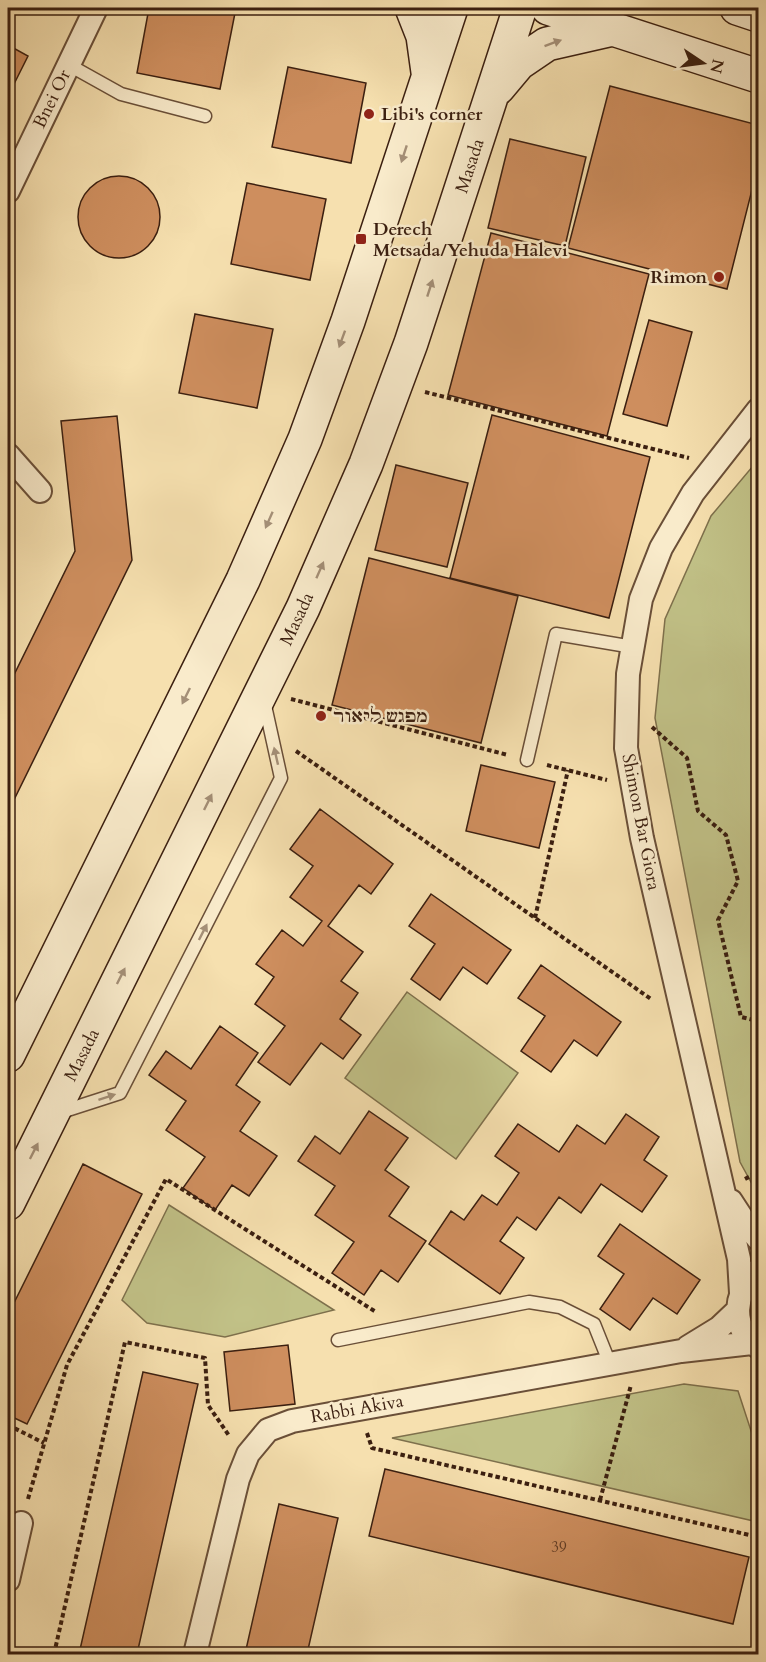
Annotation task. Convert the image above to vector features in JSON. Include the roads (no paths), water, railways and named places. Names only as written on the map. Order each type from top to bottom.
[{"type":"main road","points":[[412,8],[423,36],[429,79]]},
{"type":"main road","points":[[8,1055],[243,580],[305,439],[348,321],[451,8]]},
{"type":"main road","name":"Masada","points":[[8,1203],[303,608],[362,474],[418,321],[520,8]]},
{"type":"main road","points":[[548,8],[616,28],[759,76]]},
{"type":"main road","points":[[737,8],[759,15]]},
{"type":"main road","points":[[493,93],[519,63],[547,44],[616,28]]},
{"type":"street","name":"Bnei Or","points":[[8,191],[96,8]]},
{"type":"street","name":"Shimon Bar Giora","points":[[755,1345],[745,1333],[740,1322],[739,1259],[642,838],[626,748],[628,674],[641,599],[661,548],[693,493],[759,410]]},
{"type":"street","points":[[8,454],[40,491]]},
{"type":"street","name":"Shimon Bar Giora","points":[[723,1190],[759,1239]]},
{"type":"street","name":"Rabbi Akiva","points":[[681,1351],[719,1328],[740,1301],[748,1281],[759,1270]]},
{"type":"street","name":"Rabbi Akiva","points":[[195,1654],[238,1479],[248,1454],[268,1430],[292,1421],[681,1351],[755,1345]]},
{"type":"street","points":[[8,1580],[21,1523]]},
{"type":"lane","points":[[69,65],[121,94],[205,116]]},
{"type":"lane","points":[[527,760],[556,634],[633,647]]},
{"type":"lane","points":[[51,1116],[120,1093],[281,778],[262,692]]},
{"type":"lane","points":[[338,1340],[529,1302],[560,1307],[594,1324],[610,1364]]},
{"type":"place","name":"Libi's corner","points":[[369,114]]},
{"type":"place","name":"Derech Metsada/Yehuda Halevi","points":[[361,239]]},
{"type":"place","name":"Rimon","points":[[719,277]]},
{"type":"place","name":"מפגש ליאור","points":[[321,716]]}]
